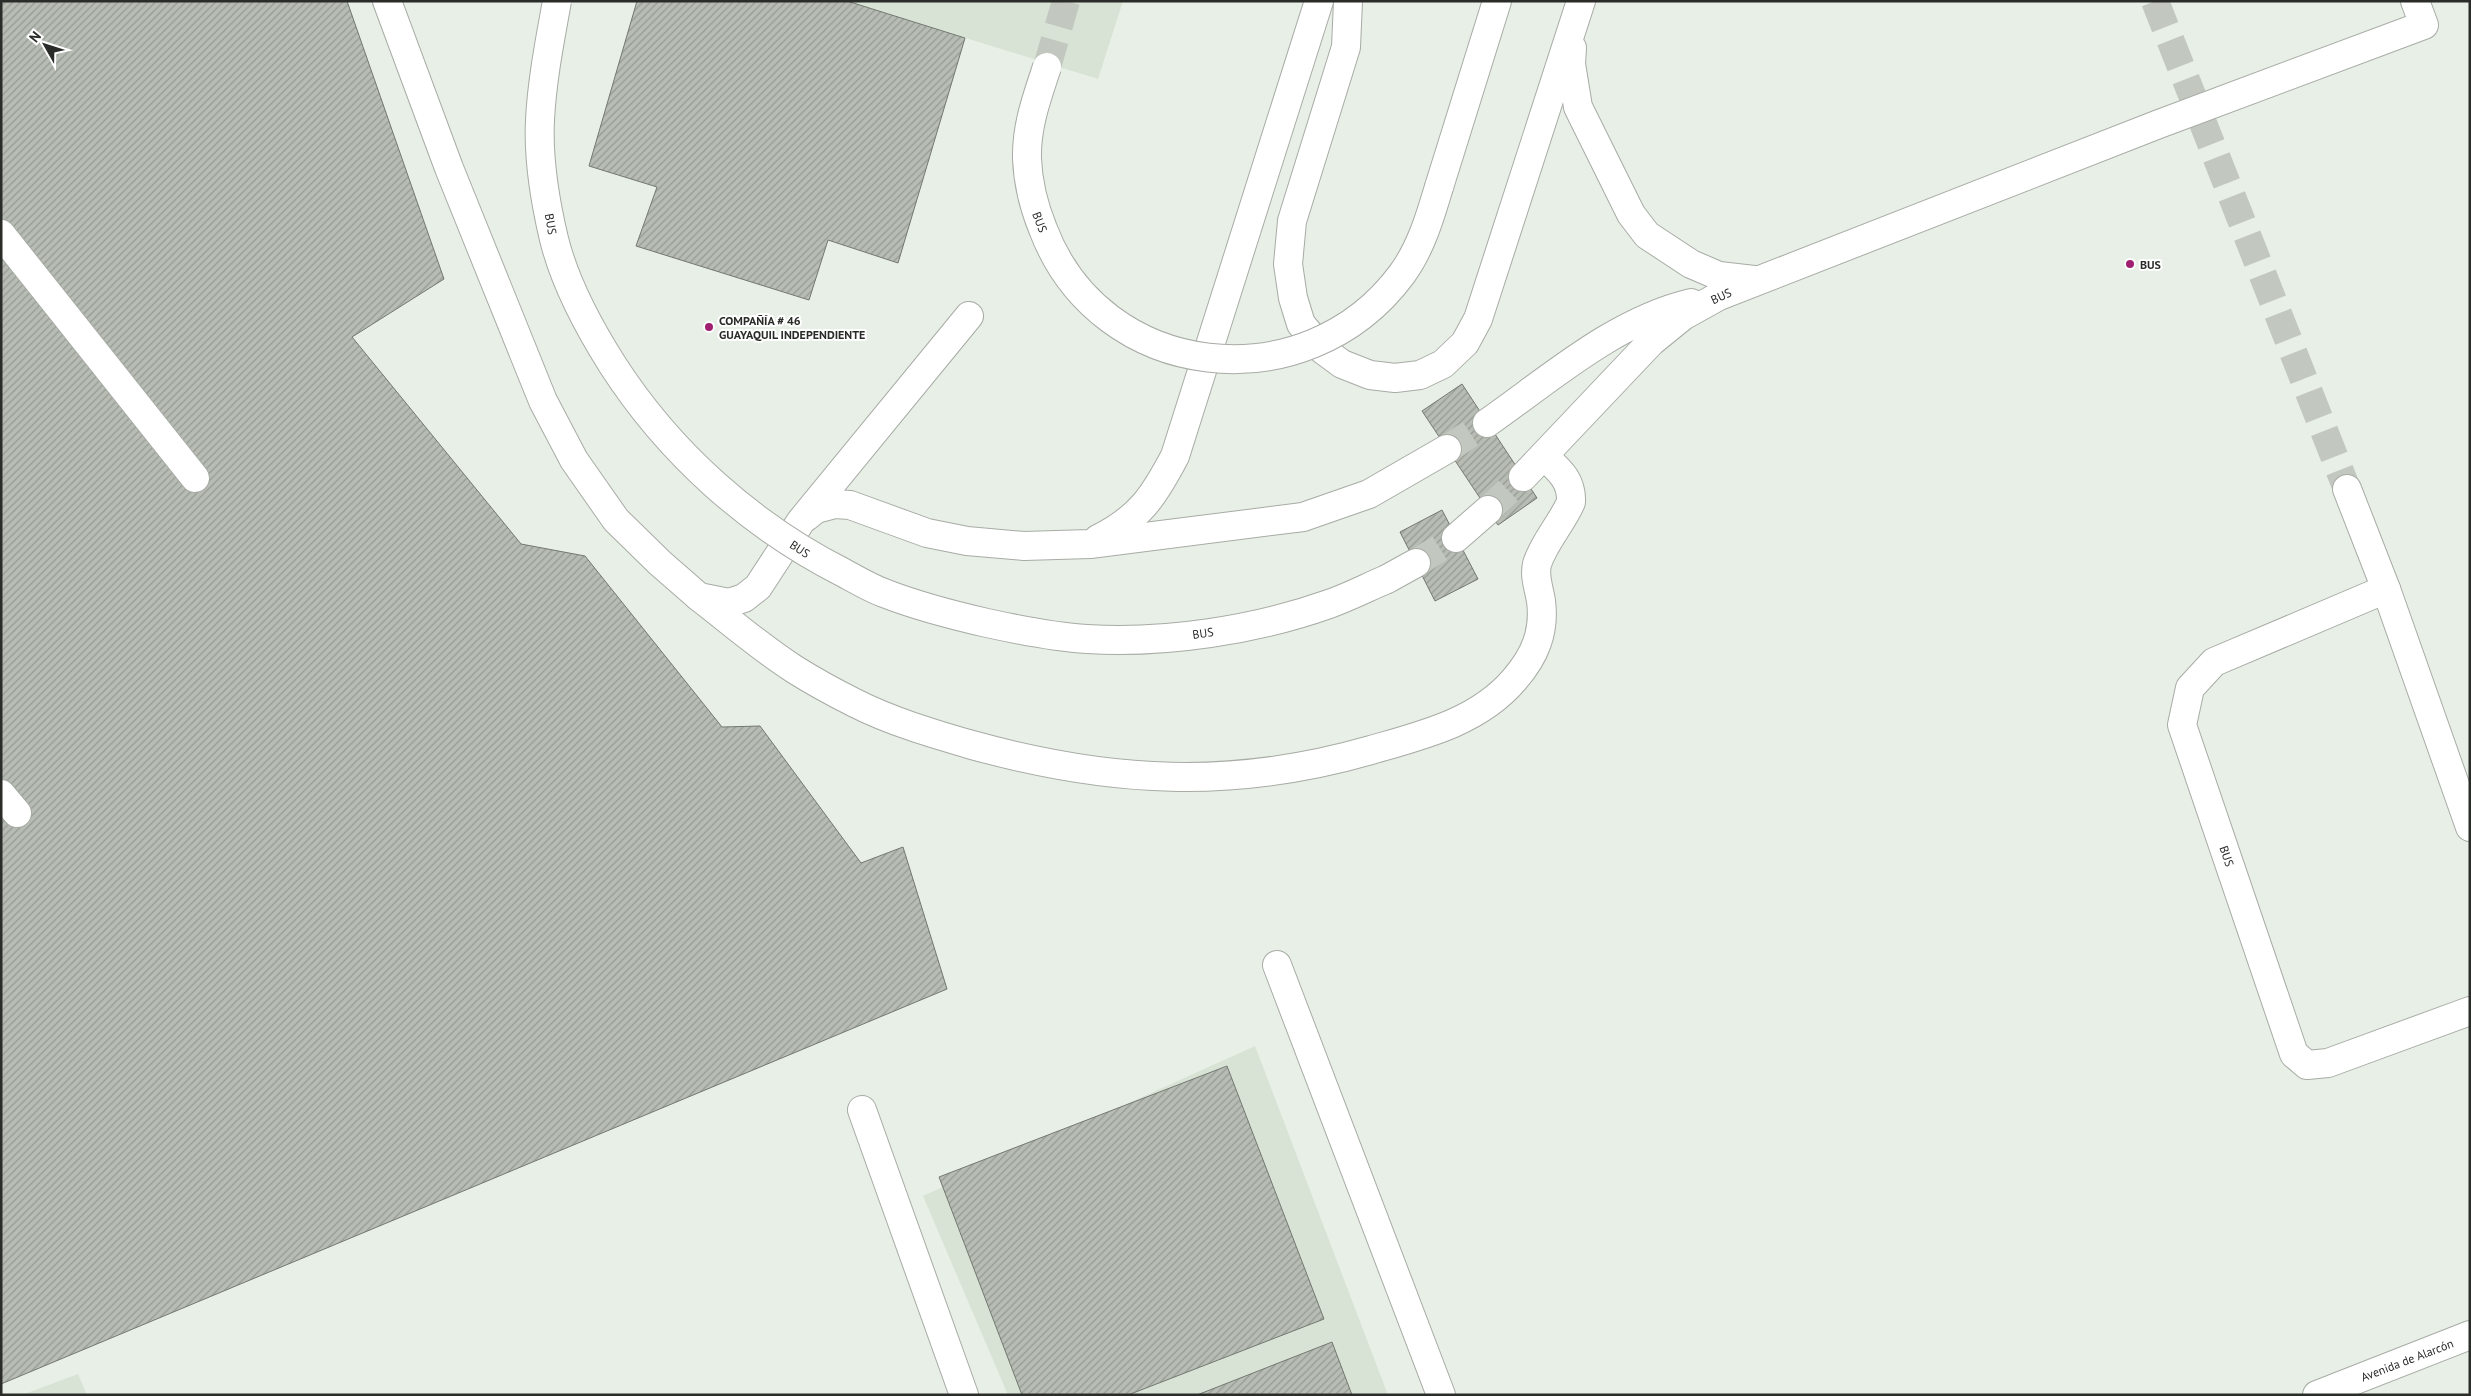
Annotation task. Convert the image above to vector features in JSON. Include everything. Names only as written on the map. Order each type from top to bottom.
[{"type":"main road","points":[[387,1],[448,168],[544,401],[574,460],[616,520],[660,563],[699,597],[793,668],[858,705],[938,735],[1019,758],[1117,775],[1196,779],[1283,771],[1359,754],[1413,738],[1470,716],[1492,702],[1513,682],[1529,662],[1539,642],[1542,624],[1536,582],[1538,563],[1571,502],[1572,491],[1568,480],[1544,456]]},
{"type":"main road","name":"BUS","points":[[557,1],[546,60],[540,122],[543,179],[554,241],[572,292],[598,341],[626,385],[660,428],[706,476],[761,523],[811,557],[882,592],[957,616],[1015,629],[1086,639],[1149,639],[1206,633],[1267,622],[1329,604],[1387,579],[1416,562]]},
{"type":"main road","points":[[1090,544],[1119,529],[1144,508],[1175,456],[1319,1]]},
{"type":"main road","points":[[1348,1],[1346,47],[1292,221],[1288,264],[1293,298],[1302,324],[1323,350],[1342,364],[1363,372],[1395,378],[1420,375],[1443,364],[1465,343],[1478,319],[1578,11]]},
{"type":"main road","name":"BUS","points":[[1047,67],[1032,112],[1027,159],[1034,205],[1051,249],[1077,288],[1110,320],[1151,344],[1196,357],[1242,360],[1289,353],[1332,335],[1371,308],[1403,274],[1426,232],[1497,1]]},
{"type":"main road","name":"BUS","points":[[1523,477],[1650,342],[1683,316],[1719,296],[2159,124],[2424,25],[2415,1]]},
{"type":"main road","points":[[1578,11],[1571,64],[1578,107],[1631,214],[1647,235],[1691,264],[1719,276],[1758,280]]},
{"type":"main road","points":[[1,234],[195,478]]},
{"type":"main road","points":[[1487,423],[1610,337],[1639,320],[1673,307],[1719,296]]},
{"type":"main road","points":[[699,597],[729,603],[744,598],[758,587],[801,521],[969,316]]},
{"type":"main road","points":[[801,521],[816,509],[835,504],[850,505],[927,533],[967,541],[1024,546],[1090,544],[1303,517],[1369,494],[1447,449]]},
{"type":"main road","points":[[2347,489],[2386,589],[2470,827]]},
{"type":"main road","points":[[1456,538],[1488,510]]},
{"type":"main road","name":"BUS","points":[[2386,589],[2214,662],[2190,688],[2182,725],[2294,1054],[2307,1065],[2328,1064],[2470,1011]]},
{"type":"main road","points":[[1277,965],[1441,1395]]},
{"type":"main road","points":[[862,1110],[964,1395]]},
{"type":"main road","name":"Avenida de Alarcón","points":[[2317,1395],[2470,1335]]},
{"type":"shaded area","points":[[847,1],[1123,1],[1098,79]]},
{"type":"shaded area","points":[[1255,1046],[1388,1395],[1008,1395],[923,1196]]},
{"type":"shaded area","points":[[78,1374],[87,1395],[22,1395]]},
{"type":"building","points":[[1,1],[347,1],[444,279],[352,337],[521,544],[585,556],[722,727],[760,726],[861,863],[903,847],[947,989],[1,1384]]},
{"type":"building","points":[[637,1],[847,1],[965,38],[898,263],[828,240],[809,300],[636,246],[657,187],[589,166]]},
{"type":"building","points":[[1462,384],[1537,498],[1498,525],[1422,411]]},
{"type":"building","points":[[1442,510],[1478,579],[1435,601],[1400,532]]},
{"type":"building","points":[[1227,1066],[1324,1319],[1128,1395],[1022,1395],[939,1177]]},
{"type":"building","points":[[1332,1342],[1352,1395],[1197,1395]]},
{"type":"tunnel","points":[[1047,67],[1066,1]]},
{"type":"tunnel","points":[[2155,1],[2347,489]]},
{"type":"tunnel","points":[[1447,449],[1487,423]]},
{"type":"tunnel","points":[[1488,510],[1523,477]]},
{"type":"tunnel","points":[[1416,563],[1456,538]]},
{"type":"place","name":"BUS","points":[[2130,264]]},
{"type":"place","name":"COMPAÑÍA # 46 GUAYAQUIL INDEPENDIENTE","points":[[709,327]]}]
